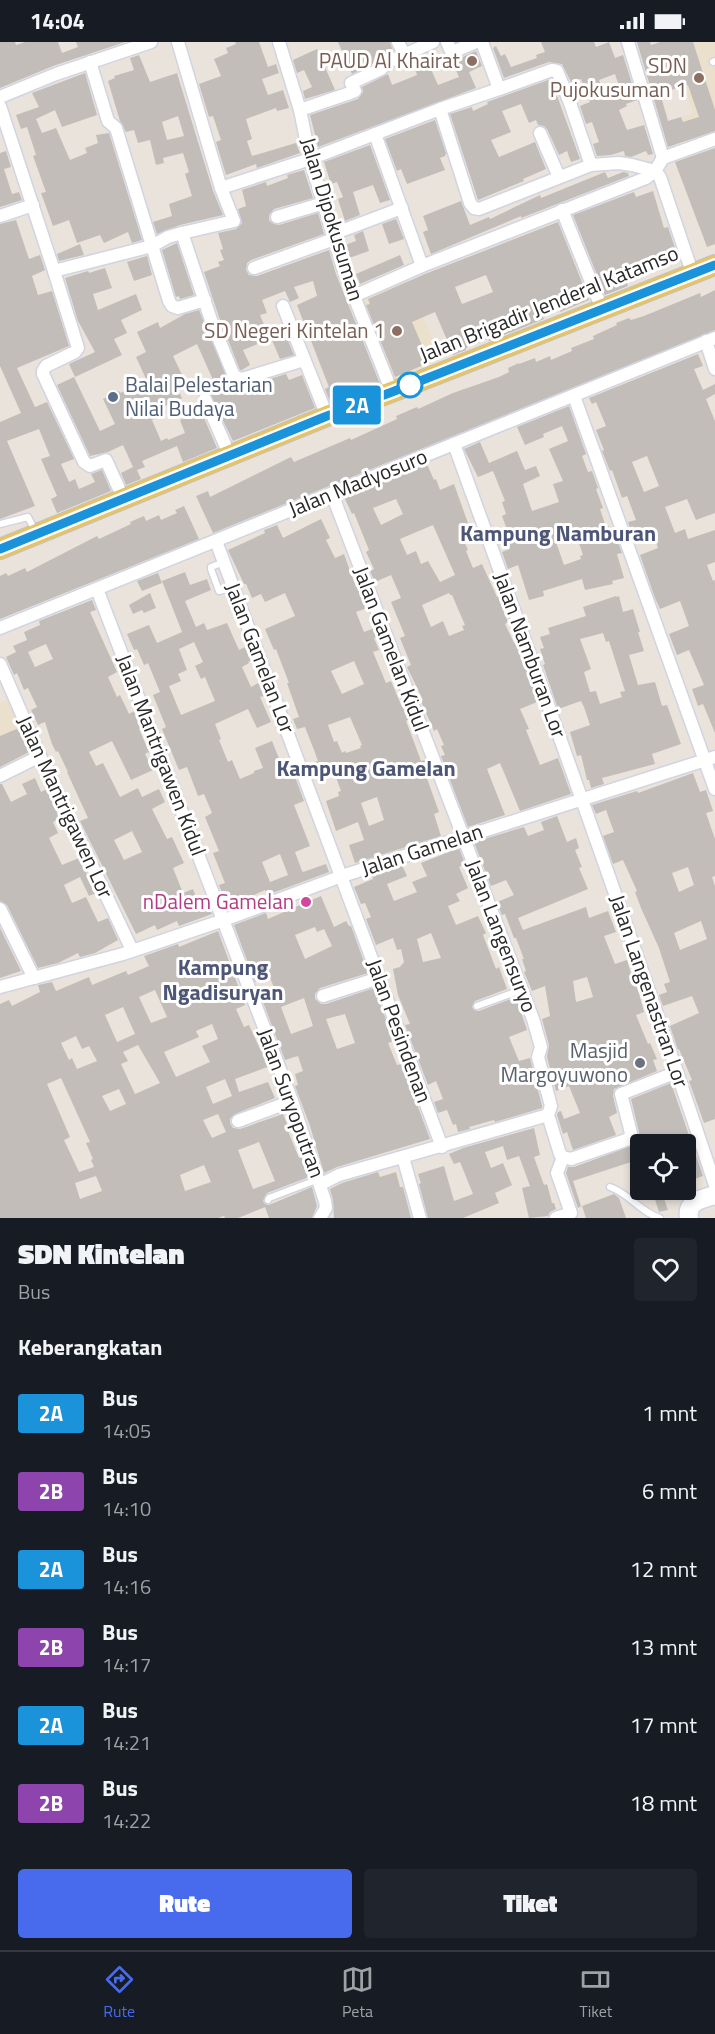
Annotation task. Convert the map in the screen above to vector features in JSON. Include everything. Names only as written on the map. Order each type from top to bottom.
[{"type":"main road","name":"Jalan Brigadir Jenderal Katamso","points":[[0,549],[327,416],[692,272],[715,265]]},
{"type":"street","points":[[0,97],[90,62],[151,42]]},
{"type":"street","points":[[54,272],[152,246],[168,237],[234,220],[221,188],[178,42]]},
{"type":"street","name":"Jalan Dipokusuman","points":[[279,42],[300,110],[310,159],[334,237],[354,296],[392,392]]},
{"type":"street","points":[[398,42],[404,54]]},
{"type":"street","points":[[300,110],[355,91],[351,82],[381,69],[387,62],[433,42]]},
{"type":"street","points":[[447,42],[451,51],[455,51],[476,42]]},
{"type":"street","points":[[482,42],[499,89]]},
{"type":"street","points":[[628,42],[663,158]]},
{"type":"street","points":[[90,62],[108,121],[116,128],[169,301],[172,306],[178,308],[205,300]]},
{"type":"street","points":[[221,188],[310,159],[440,109],[552,70],[557,70],[567,94],[591,165]]},
{"type":"street","points":[[0,106],[78,348],[75,352],[46,366],[43,374],[84,462],[90,466],[106,460],[124,500]]},
{"type":"street","points":[[440,109],[470,203],[474,208],[479,209],[591,165],[619,163],[655,171],[660,177],[692,272]]},
{"type":"street","points":[[540,133],[559,177]]},
{"type":"street","points":[[375,134],[422,267]]},
{"type":"street","points":[[354,296],[562,210],[646,178],[655,171],[663,158],[715,139]]},
{"type":"street","points":[[277,217],[324,203]]},
{"type":"street","points":[[0,216],[33,205]]},
{"type":"street","points":[[254,268],[402,208]]},
{"type":"street","points":[[562,210],[602,309]]},
{"type":"street","points":[[182,233],[211,320],[234,376],[242,379],[304,360]]},
{"type":"street","points":[[283,306],[327,416]]},
{"type":"street","points":[[710,339],[715,369]]},
{"type":"street","name":"Jalan Madyosuro","points":[[0,628],[710,339]]},
{"type":"street","points":[[574,396],[710,759],[715,789]]},
{"type":"street","points":[[205,399],[230,456]]},
{"type":"street","name":"Jalan Namburan Lor","points":[[454,444],[582,798]]},
{"type":"street","name":"Jalan Gamelan Kidul","points":[[332,494],[462,837]]},
{"type":"street","name":"Jalan Gamelan Lor","points":[[216,541],[342,876]]},
{"type":"street","name":"Jalan Mantrigawen Kidul","points":[[97,589],[224,920]]},
{"type":"street","name":"Jalan Mantrigawen Lor","points":[[0,664],[40,756],[132,950]]},
{"type":"street","points":[[0,776],[40,756]]},
{"type":"street","name":"Jalan Gamelan","points":[[0,987],[77,968],[224,920],[342,876],[710,759]]},
{"type":"street","name":"Jalan Langenastran Lor","points":[[582,798],[715,1185]]},
{"type":"street","name":"Jalan Langensuryo","points":[[462,837],[533,1019],[541,1047],[538,1057],[551,1106],[548,1115],[558,1151],[562,1157]]},
{"type":"street","name":"Jalan Pesindenan","points":[[342,876],[442,1147]]},
{"type":"street","points":[[0,909],[34,978]]},
{"type":"street","name":"Jalan Suryoputran","points":[[224,920],[320,1182],[326,1206],[320,1218]]},
{"type":"street","points":[[323,996],[379,978]]},
{"type":"street","points":[[556,1218],[571,1213],[557,1173],[562,1157],[571,1159],[629,1139],[631,1133],[621,1094],[677,1072]]},
{"type":"street","points":[[238,1121],[292,1101]]},
{"type":"street","points":[[320,1182],[548,1115]]},
{"type":"street","points":[[403,1157],[420,1218]]},
{"type":"street","points":[[689,1218],[690,1206],[698,1200],[715,1195]]},
{"type":"lane","points":[[0,524],[28,517],[36,534]]},
{"type":"lane","points":[[477,1006],[522,989]]},
{"type":"lane","points":[[268,1200],[320,1182]]},
{"type":"lane","points":[[610,1187],[622,1191],[640,1208],[660,1218]]},
{"type":"shaded area","name":"SDN Pujokusuman 1","points":[[672,42],[715,42],[715,133],[689,141],[682,117],[693,113]]},
{"type":"shaded area","name":"SD Negeri Kintelan 1","points":[[407,279],[441,359],[388,382],[353,303]]},
{"type":"shaded area","points":[[11,698],[37,757],[0,773],[0,703]]},
{"type":"building","points":[[0,42],[15,42],[16,45],[25,42],[58,42],[62,53],[78,47],[76,42],[125,42],[53,66],[0,88]]},
{"type":"building","points":[[235,42],[259,42],[268,67],[276,64],[279,73],[262,79],[268,95],[283,90],[289,108],[277,111],[276,108],[246,119],[252,139],[247,141],[252,156],[296,143],[300,153],[257,168],[256,164],[226,175],[216,142],[221,140],[213,116],[209,117],[199,84],[221,76],[214,59],[228,53],[226,48],[236,44]]},
{"type":"building","points":[[338,42],[390,42],[393,51],[352,74]]},
{"type":"building","points":[[541,42],[594,42],[596,47],[609,42],[615,58],[623,55],[637,100],[626,104],[627,106],[619,110],[627,130],[644,125],[653,154],[648,155],[646,151],[631,157],[625,156],[624,151],[597,156],[593,144],[599,142],[592,122],[586,124],[580,106],[590,102],[581,79],[571,82],[562,64],[549,62],[504,78],[493,48],[496,46],[501,56],[505,54],[511,67],[537,58],[536,55],[545,52]],"holes":[[[615,74],[621,92],[606,98],[599,80]]]},
{"type":"building","points":[[637,42],[650,42],[651,45],[660,42],[693,42],[715,110],[715,131],[668,147]],"holes":[[[688,85],[699,117],[683,122],[681,117],[668,121],[660,93]]]},
{"type":"building","points":[[317,49],[335,90],[305,99],[303,91],[312,87],[304,70],[297,73],[293,60]]},
{"type":"building","points":[[476,51],[482,66],[469,72],[476,88],[318,147],[310,115],[358,99],[363,92],[362,87],[388,74],[392,85],[417,75],[413,63],[426,58],[438,85],[459,77],[451,59],[458,59]]},
{"type":"building","points":[[139,55],[150,82],[177,73],[213,191],[223,215],[180,225],[157,234],[153,222],[172,216],[169,204],[192,196],[185,174],[189,172],[183,153],[163,158],[164,163],[156,165],[150,140],[138,143],[134,130],[126,132],[120,121],[108,81],[115,78],[114,76],[134,70],[130,58]],"holes":[[[178,116],[184,136],[167,140],[162,122]]]},
{"type":"building","points":[[85,73],[97,115],[62,127],[55,110],[36,119],[42,133],[56,128],[70,160],[87,153],[85,148],[98,143],[96,135],[109,133],[142,240],[132,243],[128,232],[104,243],[100,235],[77,243],[69,220],[53,226],[41,193],[46,192],[33,156],[36,155],[27,127],[21,129],[16,115],[39,107],[32,93]]},
{"type":"building","points":[[551,79],[580,159],[571,162],[567,151],[559,155],[547,129],[538,125],[536,120],[529,123],[521,104],[502,111],[511,132],[491,140],[499,157],[535,142],[546,169],[478,200],[450,114],[472,107],[473,111],[488,104],[487,102]]},
{"type":"building","points":[[435,120],[446,153],[440,158],[445,170],[407,184],[401,169],[397,171],[385,139]]},
{"type":"building","points":[[370,145],[390,200],[380,203],[373,185],[353,192],[360,215],[345,221],[338,199],[343,197],[337,182],[331,184],[324,162]]},
{"type":"building","points":[[715,148],[715,244],[707,247],[675,162]]},
{"type":"building","points":[[6,151],[11,167],[4,169],[12,194],[19,192],[22,200],[0,207],[0,153]]},
{"type":"building","points":[[304,170],[313,198],[274,209],[269,215],[269,220],[279,225],[318,213],[324,234],[251,260],[247,263],[246,270],[249,275],[257,276],[329,250],[336,274],[380,384],[330,402],[325,389],[329,387],[297,305],[317,296],[313,281],[294,287],[299,298],[290,302],[285,291],[262,300],[267,313],[260,315],[270,339],[243,350],[250,365],[240,370],[204,272],[220,266],[218,262],[224,260],[218,233],[236,229],[242,223],[238,209],[246,206],[242,190],[266,182],[267,186],[288,178],[287,175]]},
{"type":"building","points":[[605,172],[608,178],[623,172],[628,173],[629,176],[521,218],[521,216],[431,254],[423,232],[428,230],[423,216],[461,201],[470,225],[489,217],[490,219],[540,195],[541,198]]},
{"type":"building","points":[[653,191],[664,228],[668,227],[679,260],[658,267],[658,264],[634,273],[635,276],[626,280],[628,286],[605,295],[573,215],[634,192],[636,197]]},
{"type":"building","points":[[396,219],[404,239],[389,244],[382,224]]},
{"type":"building","points":[[16,220],[29,259],[40,255],[45,270],[32,276],[38,295],[52,291],[69,346],[17,368],[35,407],[47,402],[74,459],[61,464],[69,482],[75,479],[79,489],[95,482],[91,474],[102,470],[111,491],[57,513],[51,499],[57,496],[41,459],[50,456],[39,429],[7,441],[35,506],[0,519],[0,422],[21,413],[0,366],[0,224]]},
{"type":"building","points":[[558,222],[589,300],[560,312],[559,308],[542,315],[544,319],[395,377],[366,305],[370,304],[368,299]],"holes":[[[486,275],[493,292],[462,304],[455,287]],[[435,312],[447,340],[424,350],[412,322]]]},
{"type":"building","points":[[363,231],[369,251],[349,258],[345,245],[356,241],[354,235]]},
{"type":"building","points":[[177,243],[194,295],[180,299],[179,296],[176,297],[162,250]]},
{"type":"building","points":[[80,244],[84,255],[59,261],[57,254]]},
{"type":"building","points":[[400,255],[404,265],[360,284],[356,274]]},
{"type":"building","points":[[147,256],[152,275],[134,281],[127,262]]},
{"type":"building","points":[[105,268],[112,288],[93,294],[98,310],[136,294],[142,310],[121,320],[127,333],[114,339],[122,355],[75,377],[69,364],[95,352],[78,321],[65,278]]},
{"type":"building","points":[[715,290],[715,330],[213,533],[196,496],[208,491],[210,497],[291,457],[294,462],[350,438],[351,440],[417,407],[418,409],[453,393],[499,377],[509,372],[508,368],[519,363],[535,358],[536,362],[550,356],[551,360],[572,351],[571,348],[594,339],[593,336],[617,325],[616,323],[644,316],[700,293],[701,297]]},
{"type":"building","points":[[199,310],[229,382],[244,387],[286,374],[289,380],[302,375],[315,408],[233,441],[209,392],[217,389],[197,344],[173,356],[187,385],[177,389],[182,398],[163,407],[166,413],[152,420],[161,441],[167,438],[168,440],[185,433],[180,420],[201,411],[217,448],[183,462],[177,446],[142,461],[145,467],[137,470],[141,479],[126,485],[121,473],[133,467],[123,445],[108,452],[90,456],[57,385],[74,377],[100,431],[115,424],[103,399],[138,385],[137,383],[146,379],[136,357],[146,352],[137,332],[158,322],[160,328],[185,314]]},
{"type":"building","points":[[284,331],[294,355],[280,359],[271,338]]},
{"type":"building","points":[[698,354],[703,366],[694,369],[703,390],[715,384],[715,394],[706,399],[715,421],[715,513],[696,520],[687,499],[665,507],[675,533],[685,529],[688,539],[715,530],[715,562],[707,565],[713,581],[715,580],[715,733],[703,704],[698,706],[692,689],[704,685],[689,650],[677,655],[669,634],[689,626],[680,601],[660,609],[655,598],[640,555],[658,548],[652,531],[634,538],[628,522],[636,520],[627,496],[622,498],[612,470],[610,471],[596,430],[606,426],[596,402],[592,404],[589,398]],"holes":[[[647,456],[659,486],[644,492],[632,462]]]},
{"type":"building","points":[[569,406],[586,454],[582,456],[588,472],[592,471],[598,488],[596,489],[603,508],[600,509],[606,527],[609,526],[613,541],[617,540],[622,553],[617,554],[624,578],[612,581],[613,584],[585,590],[582,579],[543,591],[544,596],[529,600],[518,565],[508,569],[502,552],[510,549],[506,535],[509,535],[502,516],[506,514],[502,502],[505,501],[493,471],[478,477],[464,449],[480,442],[489,463],[517,451],[525,470],[536,466],[540,476],[523,484],[532,511],[559,502],[553,484],[563,481],[549,449],[568,441],[562,426],[525,445],[517,427]],"holes":[[[576,535],[583,555],[580,556],[581,559],[564,565],[556,542]]]},
{"type":"building","points":[[427,464],[440,490],[454,484],[469,526],[459,530],[468,550],[466,551],[473,568],[482,564],[498,597],[508,622],[505,624],[516,643],[536,696],[537,702],[520,709],[529,729],[526,730],[540,765],[558,758],[571,794],[520,811],[500,763],[487,769],[505,815],[468,827],[441,756],[445,755],[441,746],[444,745],[437,729],[434,731],[421,701],[423,700],[407,667],[411,665],[400,638],[405,636],[391,602],[401,598],[391,575],[375,582],[370,571],[374,569],[366,552],[369,550],[354,513],[352,514],[344,497]],"holes":[[[396,499],[403,514],[381,525],[373,508]],[[433,525],[455,575],[440,582],[428,561],[421,564],[416,551],[407,555],[400,539]],[[449,593],[465,625],[462,626],[464,630],[449,636],[443,621],[431,627],[422,605]]]},
{"type":"building","points":[[184,506],[199,539],[0,619],[0,576],[6,573],[8,576],[25,568],[27,572],[97,536],[99,539],[144,516],[146,521],[159,515],[161,520],[177,513],[175,510]]},
{"type":"building","points":[[321,519],[330,538],[326,540],[335,558],[344,554],[356,587],[358,586],[367,608],[356,612],[364,632],[375,628],[378,637],[374,638],[379,650],[373,652],[386,683],[391,681],[402,707],[404,706],[409,719],[406,721],[421,761],[425,760],[429,772],[425,773],[439,812],[434,814],[441,836],[355,863],[349,845],[364,840],[358,822],[336,831],[326,801],[339,796],[338,792],[341,791],[334,772],[315,779],[310,764],[318,761],[305,727],[297,729],[293,719],[299,717],[287,683],[289,683],[276,649],[274,650],[265,629],[295,616],[285,593],[265,602],[261,594],[252,598],[228,550],[277,525],[283,538]],"holes":[[[354,661],[364,684],[342,694],[331,671]],[[350,717],[362,745],[361,748],[342,753],[337,741],[334,742],[328,725]],[[377,797],[384,820],[369,826],[361,803]]]},
{"type":"building","points":[[185,572],[190,585],[207,579],[211,590],[185,601],[196,627],[204,623],[207,630],[227,623],[239,650],[245,647],[251,661],[242,667],[251,687],[258,683],[264,696],[260,697],[271,722],[257,728],[248,709],[215,724],[228,762],[232,760],[240,779],[254,773],[263,768],[255,748],[272,741],[280,761],[288,758],[304,801],[294,805],[310,846],[295,852],[303,872],[326,864],[329,872],[267,895],[265,890],[241,901],[240,898],[235,900],[233,895],[224,899],[219,885],[225,883],[213,853],[219,851],[205,817],[212,813],[204,794],[198,796],[187,767],[179,770],[162,729],[166,727],[153,695],[160,692],[148,663],[144,665],[127,634],[149,625],[157,643],[182,632],[162,581]],"holes":[[[194,642],[203,662],[195,666],[201,679],[205,677],[215,701],[181,715],[169,686],[181,681],[178,674],[187,670],[179,649]],[[280,854],[288,875],[270,882],[262,862]]]},
{"type":"building","points":[[158,573],[162,583],[142,591],[137,581]]},
{"type":"building","points":[[150,593],[156,608],[144,613],[142,610],[133,614],[129,605]]},
{"type":"building","points":[[619,596],[623,612],[633,609],[644,651],[629,655],[638,685],[655,682],[662,706],[667,705],[681,744],[652,754],[655,764],[602,778],[604,784],[591,788],[581,755],[577,756],[570,732],[590,725],[584,707],[581,701],[558,709],[540,649],[544,648],[540,637],[550,634],[548,628],[586,616],[583,607]],"holes":[[[603,633],[606,642],[609,641],[625,691],[620,692],[622,697],[600,704],[596,691],[590,692],[584,672],[591,669],[580,639]]]},
{"type":"building","points":[[92,600],[96,610],[90,612],[117,672],[108,677],[117,697],[120,695],[129,714],[134,711],[149,752],[145,754],[153,770],[131,780],[112,741],[89,752],[96,766],[103,763],[120,797],[138,788],[142,797],[159,789],[165,802],[152,809],[167,839],[172,837],[184,863],[173,868],[183,893],[193,889],[199,905],[207,902],[212,914],[179,926],[177,921],[157,930],[155,925],[136,934],[80,821],[88,818],[58,751],[56,752],[52,744],[45,722],[38,725],[31,710],[37,707],[28,688],[24,690],[17,673],[14,675],[6,657],[16,652],[13,646],[27,640],[24,632],[40,625],[39,621]],"holes":[[[46,644],[53,659],[35,667],[28,652]],[[132,831],[142,852],[124,860],[114,840]]]},
{"type":"building","points":[[19,728],[29,752],[0,767],[0,736]]},
{"type":"building","points":[[693,773],[700,792],[706,790],[713,811],[706,813],[715,839],[715,876],[712,877],[715,886],[715,1119],[704,1123],[689,1081],[692,1080],[670,1026],[699,1013],[692,996],[663,1006],[659,995],[667,992],[664,984],[670,982],[659,948],[623,860],[613,864],[603,836],[614,832],[606,810],[596,814],[592,805],[637,791],[638,793]],"holes":[[[688,867],[694,885],[679,892],[672,873]],[[701,921],[707,939],[680,950],[674,933]]]},
{"type":"building","points":[[35,778],[41,792],[47,789],[60,818],[53,822],[58,833],[49,838],[62,865],[79,858],[96,893],[89,896],[80,877],[64,885],[72,903],[86,897],[98,922],[108,918],[118,940],[95,953],[80,957],[78,953],[58,963],[38,968],[7,905],[0,901],[0,784],[11,802],[27,794],[22,784]]},
{"type":"building","points":[[557,816],[567,842],[576,838],[579,848],[575,850],[582,867],[579,868],[588,889],[518,918],[523,930],[586,907],[589,918],[608,911],[616,932],[604,936],[615,964],[627,960],[644,1012],[636,1015],[657,1059],[653,1060],[657,1071],[614,1089],[613,1096],[617,1113],[609,1117],[616,1135],[573,1150],[567,1132],[563,1134],[557,1115],[561,1111],[564,1119],[580,1113],[569,1086],[556,1091],[547,1057],[549,1045],[542,1019],[550,1016],[545,986],[532,991],[524,972],[526,971],[522,959],[524,959],[516,938],[497,902],[514,895],[506,880],[491,886],[474,842],[524,827],[528,836],[544,830],[541,822]],"holes":[[[587,977],[593,997],[576,1002],[573,981]]]},
{"type":"building","points":[[459,848],[465,864],[459,867],[468,888],[456,894],[460,901],[448,906],[456,925],[478,916],[486,933],[483,935],[496,969],[499,967],[507,989],[475,1001],[472,1007],[479,1011],[516,997],[527,1030],[509,1037],[519,1061],[530,1058],[542,1108],[458,1132],[447,1110],[438,1113],[434,1102],[443,1099],[436,1081],[428,1085],[405,1025],[410,1024],[398,995],[393,969],[400,967],[404,962],[401,949],[397,950],[393,938],[376,945],[366,919],[371,917],[365,903],[361,904],[354,887],[373,879],[372,875],[402,865],[407,876],[387,884],[394,901],[417,892],[412,882],[427,876],[421,863]],"holes":[[[431,933],[441,958],[423,962],[417,939]]]},
{"type":"building","points":[[321,896],[334,927],[346,921],[351,926],[368,973],[320,988],[315,994],[315,999],[321,1004],[326,1004],[374,988],[394,1041],[388,1043],[397,1065],[402,1064],[430,1139],[324,1173],[295,1086],[298,1085],[295,1074],[303,1071],[298,1056],[285,1060],[263,1002],[277,995],[269,975],[255,982],[234,925],[266,913],[268,919]],"holes":[[[315,927],[317,932],[324,929],[332,946],[305,959],[295,935]],[[304,998],[313,1026],[291,1034],[281,1007]],[[345,1014],[355,1043],[337,1049],[326,1019]]]},
{"type":"building","points":[[0,928],[21,971],[0,978]]},
{"type":"building","points":[[218,931],[245,1005],[236,1009],[244,1027],[249,1025],[261,1051],[264,1050],[270,1066],[235,1079],[239,1092],[268,1082],[275,1098],[235,1114],[230,1119],[230,1123],[233,1128],[240,1129],[283,1114],[299,1158],[302,1157],[309,1177],[267,1193],[263,1201],[269,1205],[312,1187],[317,1206],[312,1218],[269,1218],[265,1207],[238,1218],[225,1218],[224,1216],[218,1218],[0,1218],[0,1004],[9,1000],[12,1006],[40,992],[38,985],[52,982],[56,991],[89,977],[92,985],[126,971],[128,975],[149,966],[144,956],[178,944],[179,947]],"holes":[[[155,990],[167,1017],[151,1023],[139,997]],[[123,1007],[135,1034],[117,1042],[105,1015]],[[212,1024],[218,1039],[202,1046],[210,1062],[176,1077],[164,1052],[199,1037],[196,1031]],[[76,1036],[82,1049],[89,1046],[97,1061],[77,1069],[72,1058],[69,1060],[61,1043]],[[138,1045],[160,1083],[135,1094],[121,1064],[128,1061],[123,1052]],[[61,1078],[90,1142],[86,1143],[94,1167],[79,1172],[64,1140],[70,1137],[47,1084]],[[225,1079],[232,1096],[213,1104],[206,1087]],[[119,1089],[126,1104],[110,1111],[102,1096]],[[218,1114],[226,1132],[212,1138],[203,1120]],[[259,1142],[275,1181],[253,1189],[238,1150]],[[204,1165],[211,1182],[185,1191],[180,1175]],[[96,1176],[102,1191],[80,1199],[75,1183]]]},
{"type":"building","points":[[671,1083],[689,1134],[639,1134],[631,1099]]},
{"type":"building","points":[[534,1128],[540,1155],[534,1157],[556,1209],[548,1216],[529,1218],[522,1188],[530,1186],[519,1156],[507,1160],[503,1146],[485,1152],[491,1168],[503,1163],[512,1185],[495,1193],[499,1203],[463,1218],[428,1218],[418,1174],[444,1166],[454,1201],[473,1194],[460,1162],[454,1164],[449,1154]]},
{"type":"building","points":[[630,1146],[630,1162],[573,1181],[581,1206],[578,1208],[566,1173],[568,1167],[574,1167]]},
{"type":"building","points":[[696,1156],[703,1176],[696,1178]]},
{"type":"building","points":[[378,1172],[380,1177],[396,1172],[400,1187],[403,1187],[411,1218],[334,1218],[330,1189]]},
{"type":"building","points":[[614,1194],[619,1198],[626,1218],[586,1218],[582,1206]]},
{"type":"building","points":[[655,1200],[664,1200],[668,1210],[659,1212]]},
{"type":"bus line","name":"2A","points":[[0,549],[327,416],[692,272],[715,265]]},
{"type":"place","name":"PAUD Al Khairat","points":[[472,61]]},
{"type":"place","name":"SDN Pujokusuman 1","points":[[699,78]]},
{"type":"place","name":"SD Negeri Kintelan 1","points":[[397,331]]},
{"type":"place","name":"Balai Pelestarian Nilai Budaya","points":[[113,397]]},
{"type":"place","name":"nDalem Gamelan","points":[[306,902]]},
{"type":"place","name":"Masjid Margoyuwono","points":[[640,1063]]},
{"type":"district","name":"Kampung Namburan","points":[[558,533]]},
{"type":"district","name":"Kampung Gamelan","points":[[366,768]]},
{"type":"district","name":"Kampung Ngadisuryan","points":[[223,980]]}]
